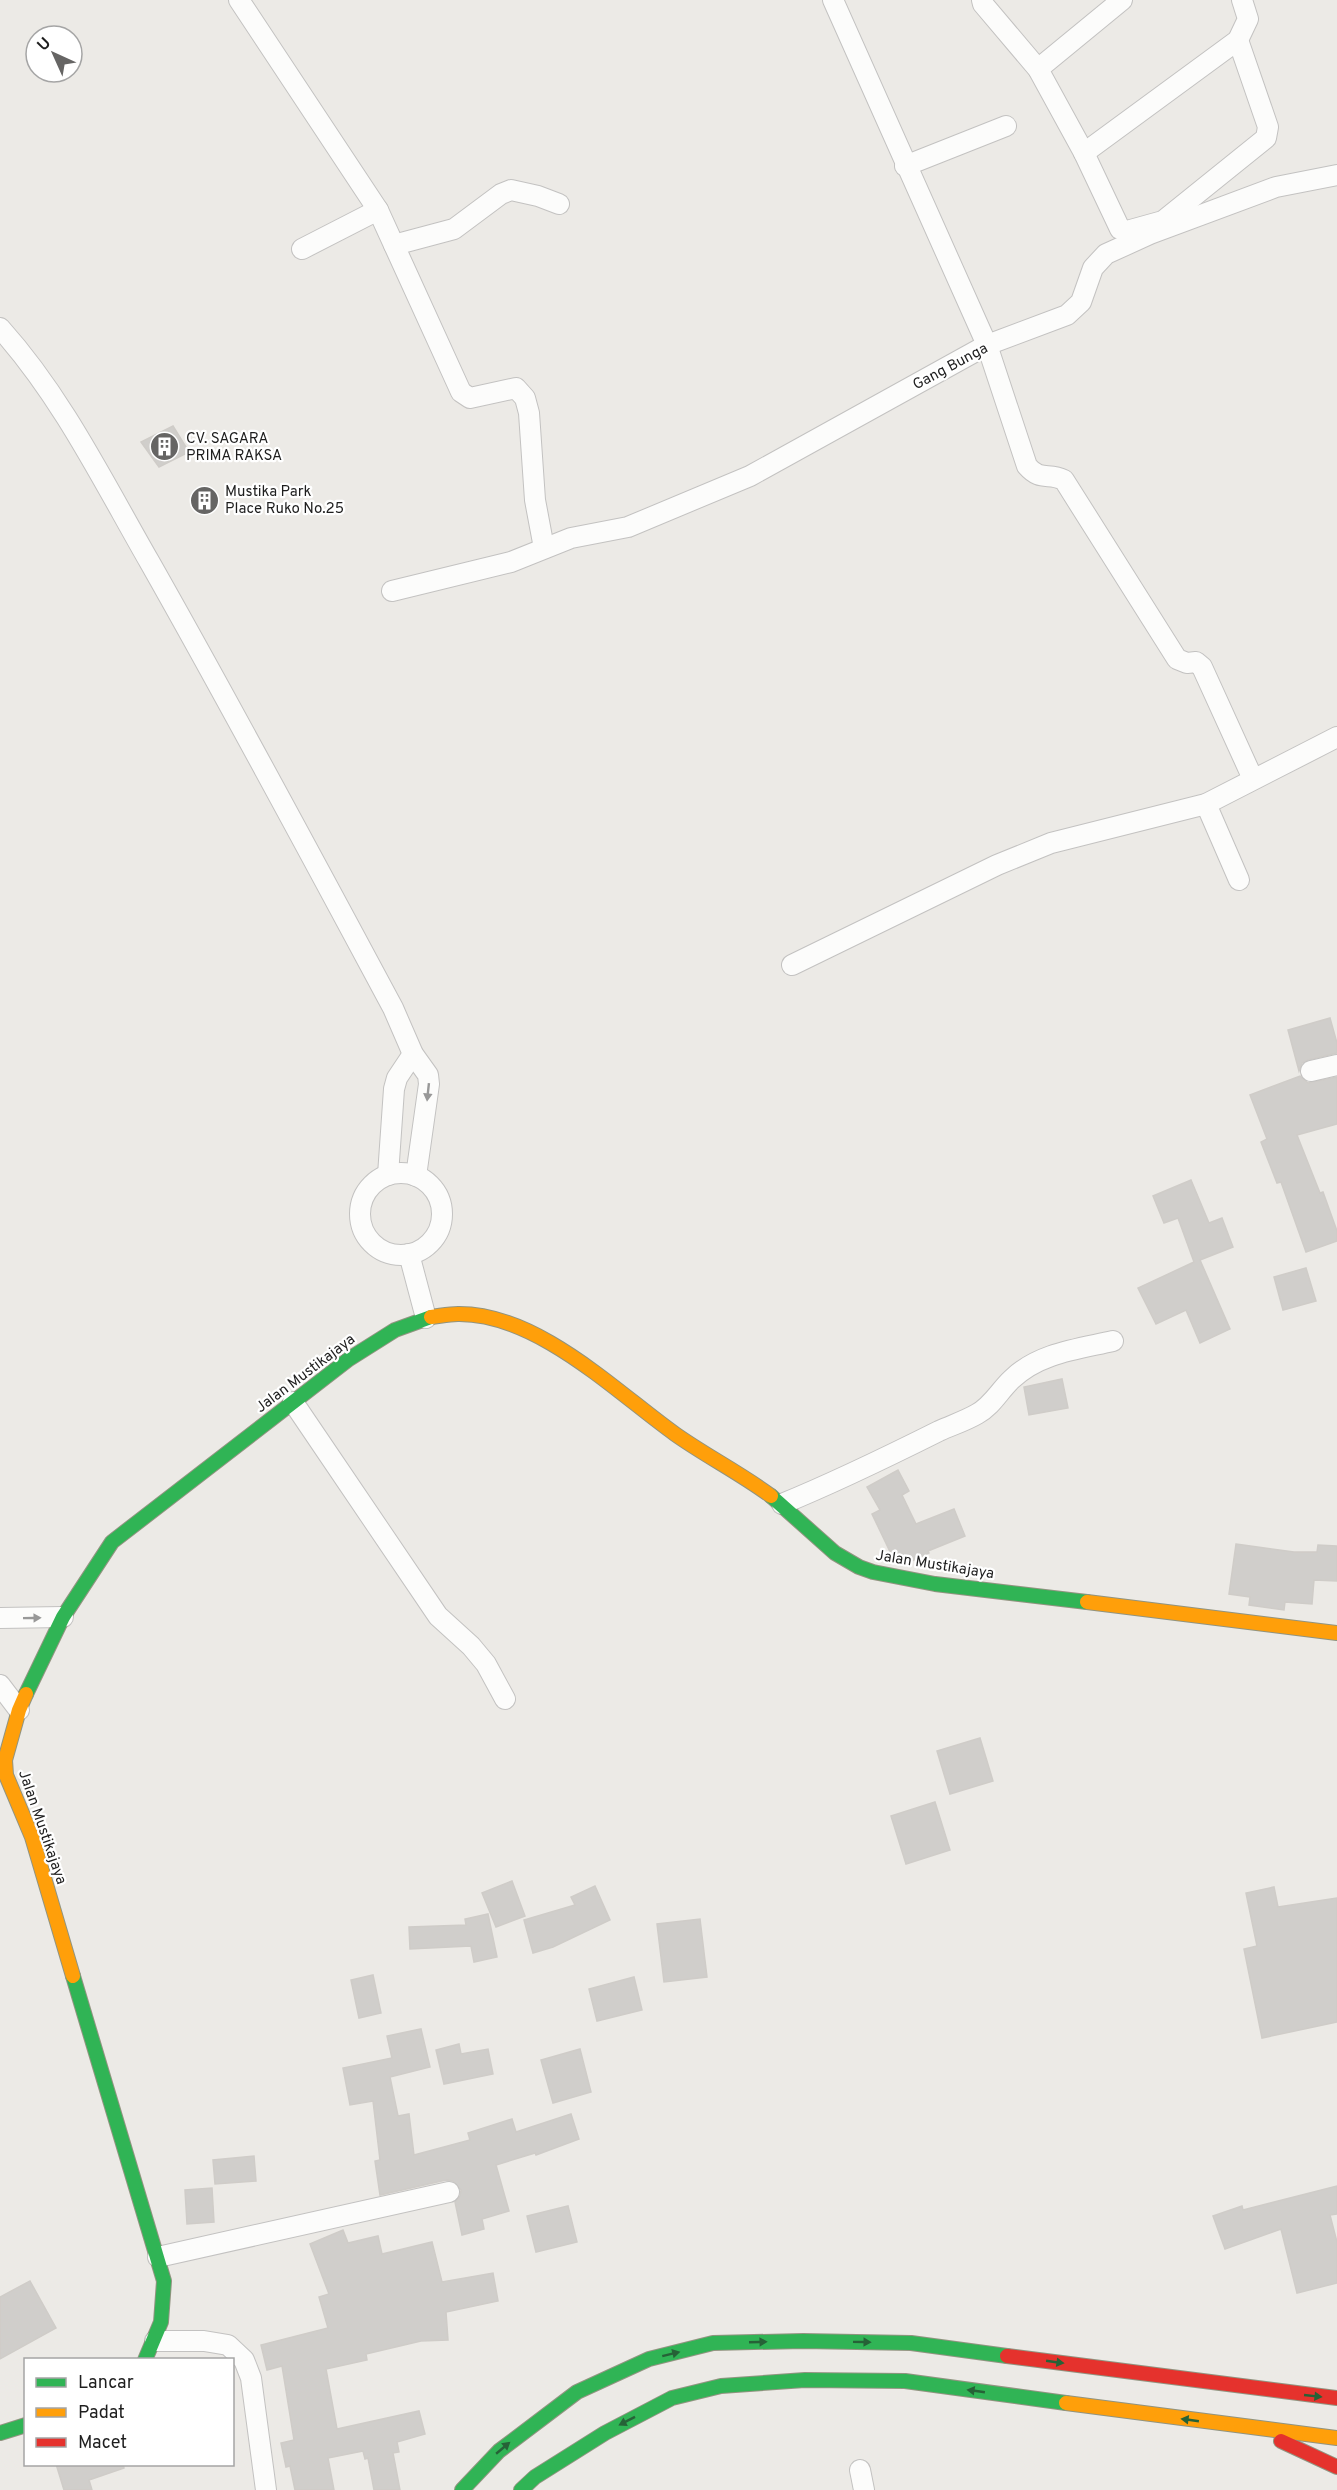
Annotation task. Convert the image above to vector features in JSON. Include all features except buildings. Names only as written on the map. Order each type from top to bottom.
[{"type":"main road","name":"Jalan Mustikajaya","points":[[146,2358],[155,2341],[165,2308],[164,2281],[32,1837],[6,1774],[5,1760],[20,1710],[63,1617],[112,1542],[349,1359],[390,1332],[426,1318],[456,1313],[488,1317],[530,1331],[589,1370],[676,1435],[782,1504],[824,1545],[850,1564],[872,1572],[945,1584],[1337,1633]]},
{"type":"main road","points":[[462,2490],[499,2451],[576,2392],[649,2359],[713,2343],[803,2341],[912,2343],[1337,2398]]},
{"type":"main road","points":[[521,2490],[535,2476],[624,2423],[672,2398],[721,2386],[805,2380],[905,2381],[1337,2438]]},
{"type":"main road","points":[[1248,2388],[1303,2380]]},
{"type":"main road","points":[[0,2433],[24,2426]]},
{"type":"main road","points":[[1248,2428],[1305,2450],[1337,2467]]},
{"type":"street","points":[[239,0],[378,210],[464,396],[470,398],[516,388],[525,398],[530,413],[535,500],[544,548]]},
{"type":"street","points":[[833,0],[905,166],[987,345],[1027,466],[1040,476],[1058,477],[1064,480],[1177,659],[1187,663],[1196,662],[1202,667],[1253,779]]},
{"type":"street","points":[[982,0],[1038,69],[1084,153],[1120,229],[1127,231],[1163,221],[1266,138],[1268,127],[1238,40]]},
{"type":"street","points":[[1038,69],[1122,0]]},
{"type":"street","points":[[1084,153],[1238,40],[1248,19],[1242,0]]},
{"type":"street","points":[[905,166],[1006,126]]},
{"type":"street","name":"Gang Bunga","points":[[392,591],[511,562],[572,538],[628,527],[750,476],[987,345],[1067,315],[1082,302],[1093,268],[1106,254],[1150,234],[1276,187],[1337,175]]},
{"type":"street","points":[[394,245],[454,229],[501,194],[511,190],[559,204]]},
{"type":"street","points":[[302,249],[378,210]]},
{"type":"street","points":[[0,328],[29,361],[62,410],[226,696],[393,1008],[413,1054],[428,1075],[429,1084],[416,1176]]},
{"type":"street","points":[[792,965],[997,865],[1051,843],[1137,819],[1206,804],[1337,737]]},
{"type":"street","points":[[1206,804],[1239,880]]},
{"type":"street","points":[[388,1175],[394,1089],[397,1078],[413,1054]]},
{"type":"street","points":[[1311,1071],[1337,1065]]},
{"type":"street","points":[[402,1173],[416,1176],[427,1182],[436,1192],[441,1204],[442,1217],[439,1230],[422,1250],[399,1256],[379,1250],[371,1243],[361,1225],[360,1204],[364,1195],[370,1186],[388,1175],[402,1173]]},
{"type":"street","points":[[410,1254],[426,1318]]},
{"type":"street","points":[[782,1504],[846,1478],[975,1415],[991,1406],[1012,1379],[1024,1369],[1051,1355],[1113,1341]]},
{"type":"street","points":[[293,1402],[438,1616],[471,1646],[486,1664],[505,1699]]},
{"type":"street","points":[[0,1618],[63,1617]]},
{"type":"street","points":[[0,1685],[20,1710]]},
{"type":"street","points":[[158,2257],[449,2192]]},
{"type":"street","points":[[155,2341],[228,2345],[244,2360],[251,2378],[266,2490]]},
{"type":"street","points":[[860,2470],[864,2490]]},
{"type":"traffic: fast","points":[[26,1694],[63,1617],[112,1542],[349,1359],[395,1330],[431,1317]]},
{"type":"traffic: fast","points":[[771,1496],[835,1553],[873,1572],[935,1584],[1087,1602]]},
{"type":"traffic: fast","points":[[73,1976],[164,2281],[161,2322],[146,2358]]},
{"type":"traffic: fast","points":[[462,2490],[499,2451],[577,2392],[649,2359],[713,2343],[803,2341],[911,2343],[1007,2356]]},
{"type":"traffic: fast","points":[[521,2490],[535,2477],[605,2433],[672,2398],[721,2386],[805,2380],[905,2381],[1066,2403]]},
{"type":"traffic: fast","points":[[0,2433],[24,2426]]},
{"type":"traffic: slow","points":[[431,1317],[458,1314],[488,1317],[517,1326],[546,1340],[601,1377],[675,1434],[771,1496]]},
{"type":"traffic: slow","points":[[1087,1602],[1337,1633]]},
{"type":"traffic: slow","points":[[26,1694],[19,1710],[5,1760],[6,1775],[32,1837],[73,1976]]},
{"type":"traffic: slow","points":[[1066,2403],[1337,2438]]},
{"type":"traffic: jam","points":[[1007,2356],[1337,2398]]},
{"type":"traffic: jam","points":[[1281,2441],[1337,2467]]},
{"type":"place","name":"CV. SAGARA PRIMA RAKSA","points":[[165,447]]},
{"type":"place","name":"Mustika Park Place Ruko No.25","points":[[204,500]]}]
